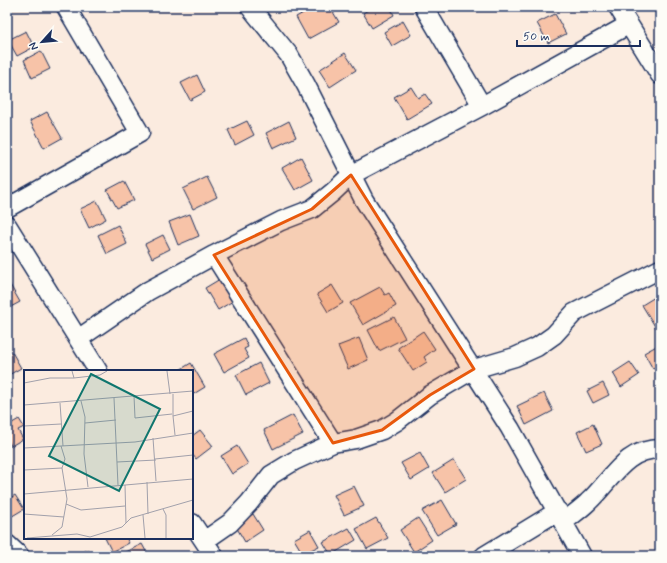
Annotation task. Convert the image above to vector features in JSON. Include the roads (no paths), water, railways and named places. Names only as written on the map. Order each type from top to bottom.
[{"type":"street","points":[[7,208],[140,133],[66,7]]},
{"type":"street","points":[[250,7],[290,55],[351,175],[400,257],[474,369],[561,516],[582,556]]},
{"type":"street","points":[[424,7],[482,106]]},
{"type":"street","points":[[618,7],[660,75]]},
{"type":"street","points":[[78,339],[148,292],[214,255],[280,221],[312,209],[334,192],[351,175],[482,106],[628,25]]},
{"type":"street","points":[[7,225],[97,370]]},
{"type":"street","points":[[214,255],[333,443]]},
{"type":"street","points":[[204,541],[230,524],[271,475],[294,461],[333,443],[356,439],[382,430],[397,421],[430,395],[474,369],[515,357],[537,347],[554,335],[574,313],[660,269]]},
{"type":"street","points":[[484,556],[588,502],[621,465],[635,454],[647,449],[660,449]]},
{"type":"street","points":[[193,525],[214,556]]},
{"type":"street","points":[[7,544],[20,556]]}]
